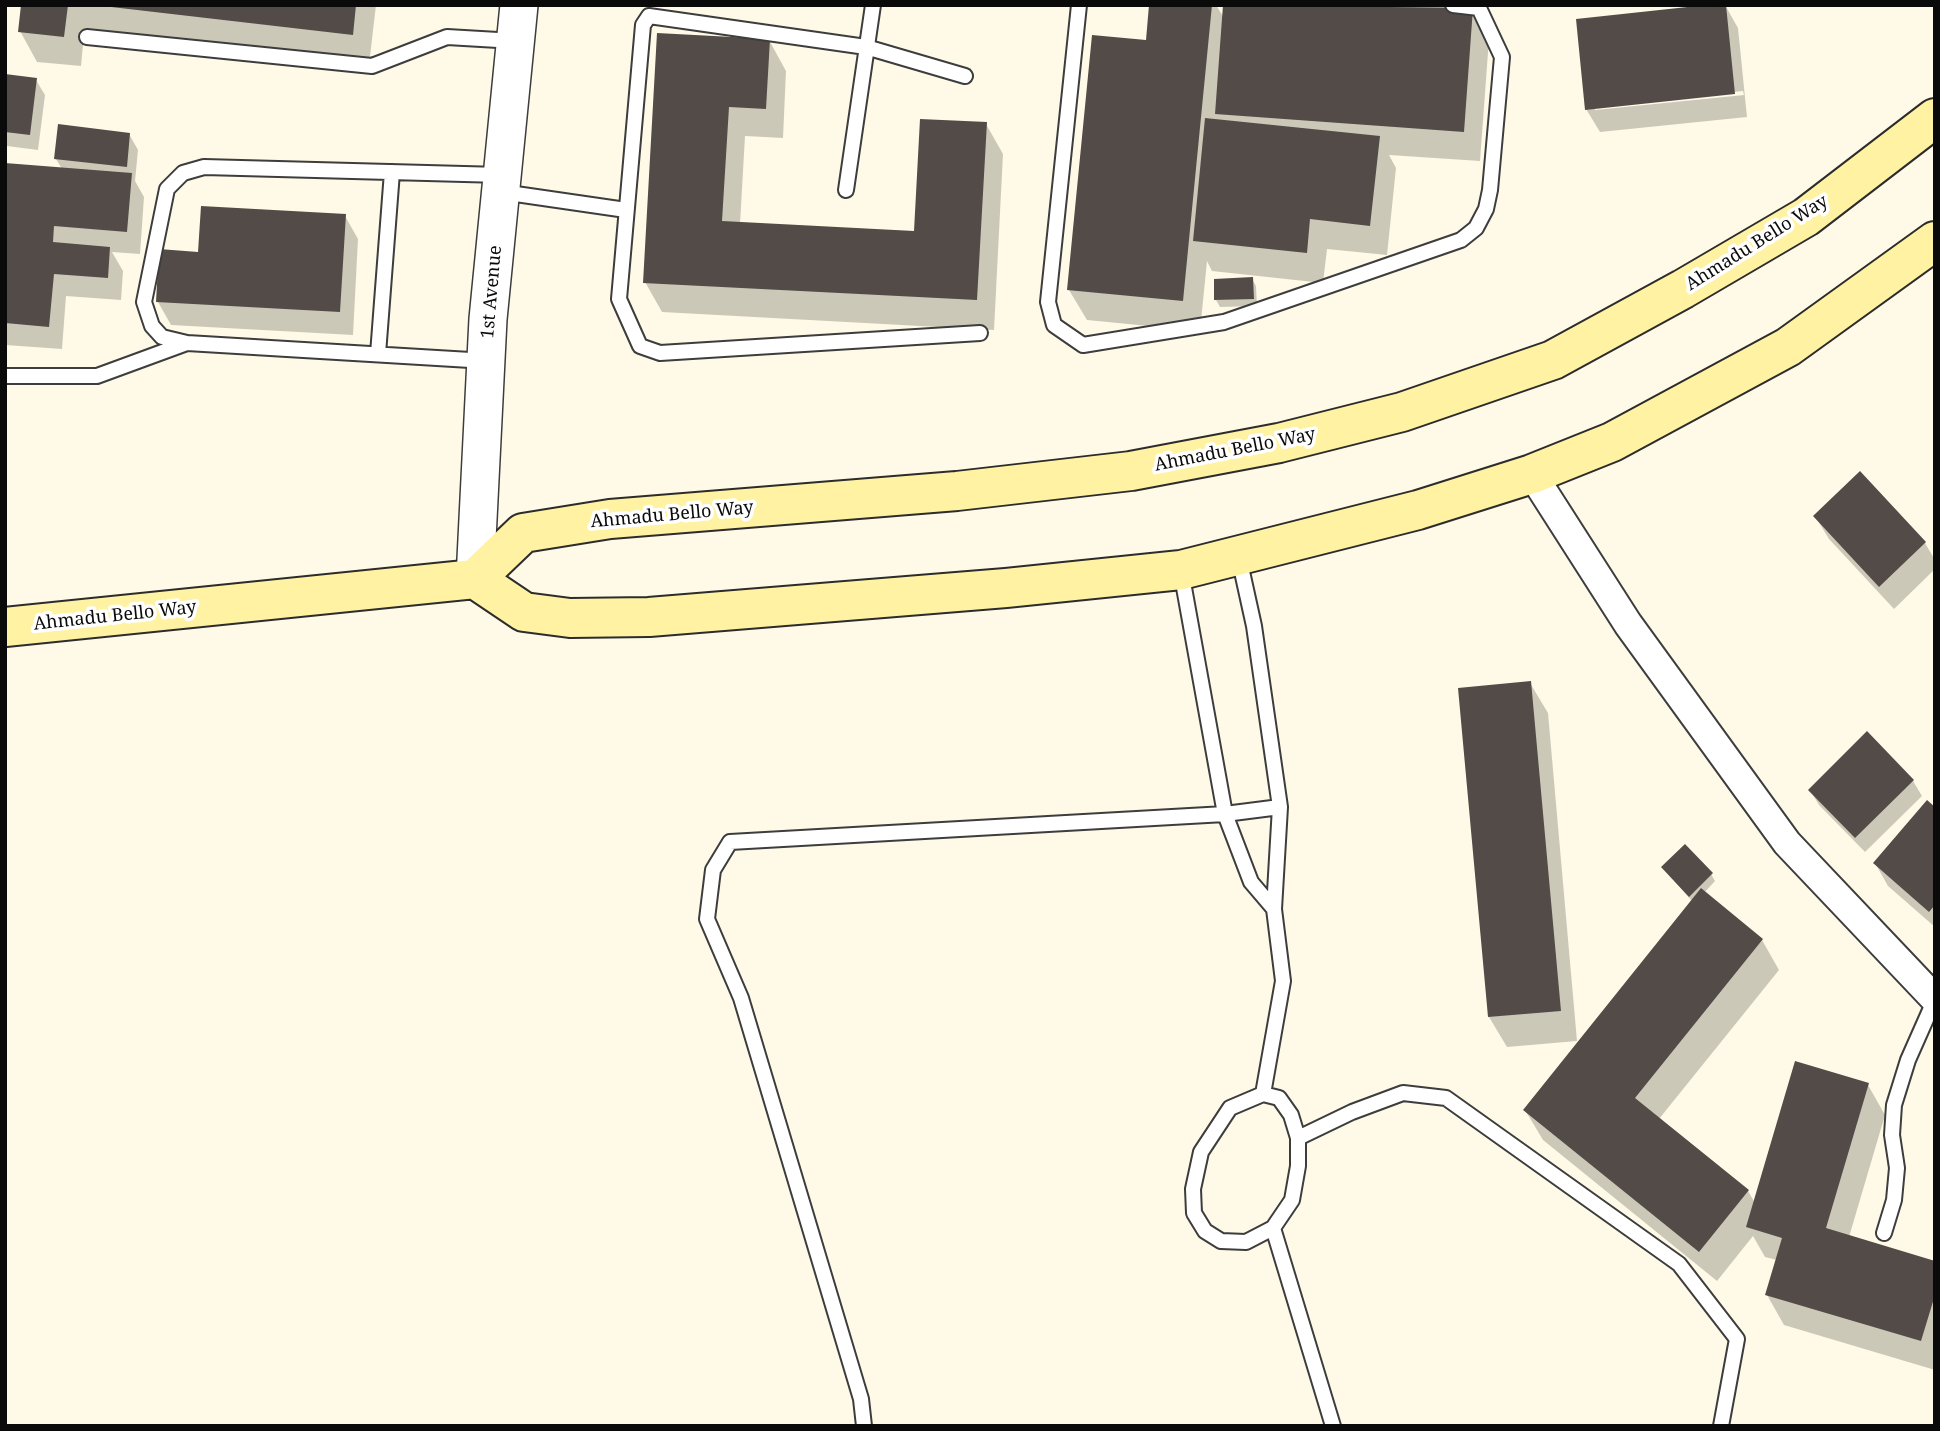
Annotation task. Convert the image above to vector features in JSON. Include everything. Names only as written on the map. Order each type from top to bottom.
[{"type":"main road","name":"Ahmadu Bello Way","points":[[5,627],[475,579],[523,533],[610,519],[957,491],[1131,471],[1279,443],[1402,412],[1553,360],[1683,289],[1806,217],[1935,118]]},
{"type":"main road","points":[[475,579],[524,612],[583,618],[649,617],[1006,589],[1181,570],[1418,510],[1532,474],[1612,442],[1788,347],[1935,242]]},
{"type":"street","name":"1st Avenue","points":[[475,579],[487,361],[517,23]]},
{"type":"street","points":[[1532,474],[1628,624],[1787,843],[1935,999]]},
{"type":"lane","points":[[846,190],[873,5]]},
{"type":"lane","points":[[1079,5],[1048,302],[1054,325],[1083,345],[1224,322],[1461,240],[1476,228],[1486,209],[1490,190],[1502,57],[1479,8],[1453,5]]},
{"type":"lane","points":[[965,76],[866,47],[649,16],[643,24],[619,299],[640,346],[651,352],[980,333]]},
{"type":"lane","points":[[87,37],[372,66],[447,37],[517,23]]},
{"type":"lane","points":[[487,361],[187,343],[162,338],[152,326],[144,302],[167,188],[183,173],[204,167],[392,172],[502,183],[626,210]]},
{"type":"lane","points":[[378,354],[392,172]]},
{"type":"lane","points":[[5,376],[97,376],[187,343]]},
{"type":"lane","points":[[1238,556],[1254,626],[1280,807],[1274,909],[1283,981],[1263,1094]]},
{"type":"lane","points":[[1181,570],[1224,814],[1251,882],[1274,909]]},
{"type":"lane","points":[[864,1426],[862,1399],[741,999],[707,919],[713,870],[730,842],[1224,814],[1280,807]]},
{"type":"lane","points":[[1884,1233],[1894,1200],[1897,1168],[1892,1135],[1894,1105],[1908,1060],[1935,999]]},
{"type":"lane","points":[[1298,1138],[1352,1112],[1403,1093],[1446,1098],[1679,1264],[1737,1339],[1721,1426]]},
{"type":"lane","points":[[1263,1094],[1279,1098],[1291,1115],[1298,1138],[1298,1166],[1292,1200],[1273,1228],[1246,1242],[1221,1241],[1205,1231],[1194,1213],[1193,1189],[1201,1152],[1230,1108],[1263,1094]]},
{"type":"lane","points":[[1273,1228],[1333,1426]]},
{"type":"building","points":[[21,5],[68,5],[64,37],[18,32]]},
{"type":"building","points":[[94,5],[356,5],[353,35]]},
{"type":"building","points":[[1149,5],[1212,5],[1183,301],[1067,290],[1092,35],[1146,40]]},
{"type":"building","points":[[1223,5],[1473,8],[1464,132],[1215,114]]},
{"type":"building","points":[[1726,5],[1735,94],[1585,110],[1576,19]]},
{"type":"building","points":[[657,33],[770,39],[766,109],[729,107],[722,221],[914,231],[920,119],[987,122],[977,300],[643,283]]},
{"type":"building","points":[[5,74],[37,78],[30,135],[5,132]]},
{"type":"building","points":[[1205,118],[1380,136],[1370,226],[1310,219],[1307,253],[1193,241]]},
{"type":"building","points":[[58,124],[130,133],[127,167],[54,159]]},
{"type":"building","points":[[5,163],[132,173],[127,232],[54,226],[53,242],[110,247],[108,278],[54,274],[49,327],[5,323]]},
{"type":"building","points":[[201,206],[346,214],[340,312],[156,302],[159,249],[198,252]]},
{"type":"building","points":[[1253,277],[1254,299],[1214,300],[1214,279]]},
{"type":"building","points":[[1860,471],[1926,542],[1879,587],[1813,516]]},
{"type":"building","points":[[1531,681],[1561,1011],[1488,1017],[1458,688]]},
{"type":"building","points":[[1867,731],[1914,780],[1855,838],[1808,790]]},
{"type":"building","points":[[1927,800],[1935,807],[1935,905],[1929,912],[1873,863]]},
{"type":"building","points":[[1685,844],[1713,873],[1689,897],[1661,867]]},
{"type":"building","points":[[1701,888],[1763,939],[1635,1098],[1749,1190],[1699,1252],[1523,1110]]},
{"type":"building","points":[[1795,1061],[1869,1083],[1826,1228],[1935,1261],[1935,1295],[1921,1341],[1765,1295],[1782,1238],[1746,1227]]}]
